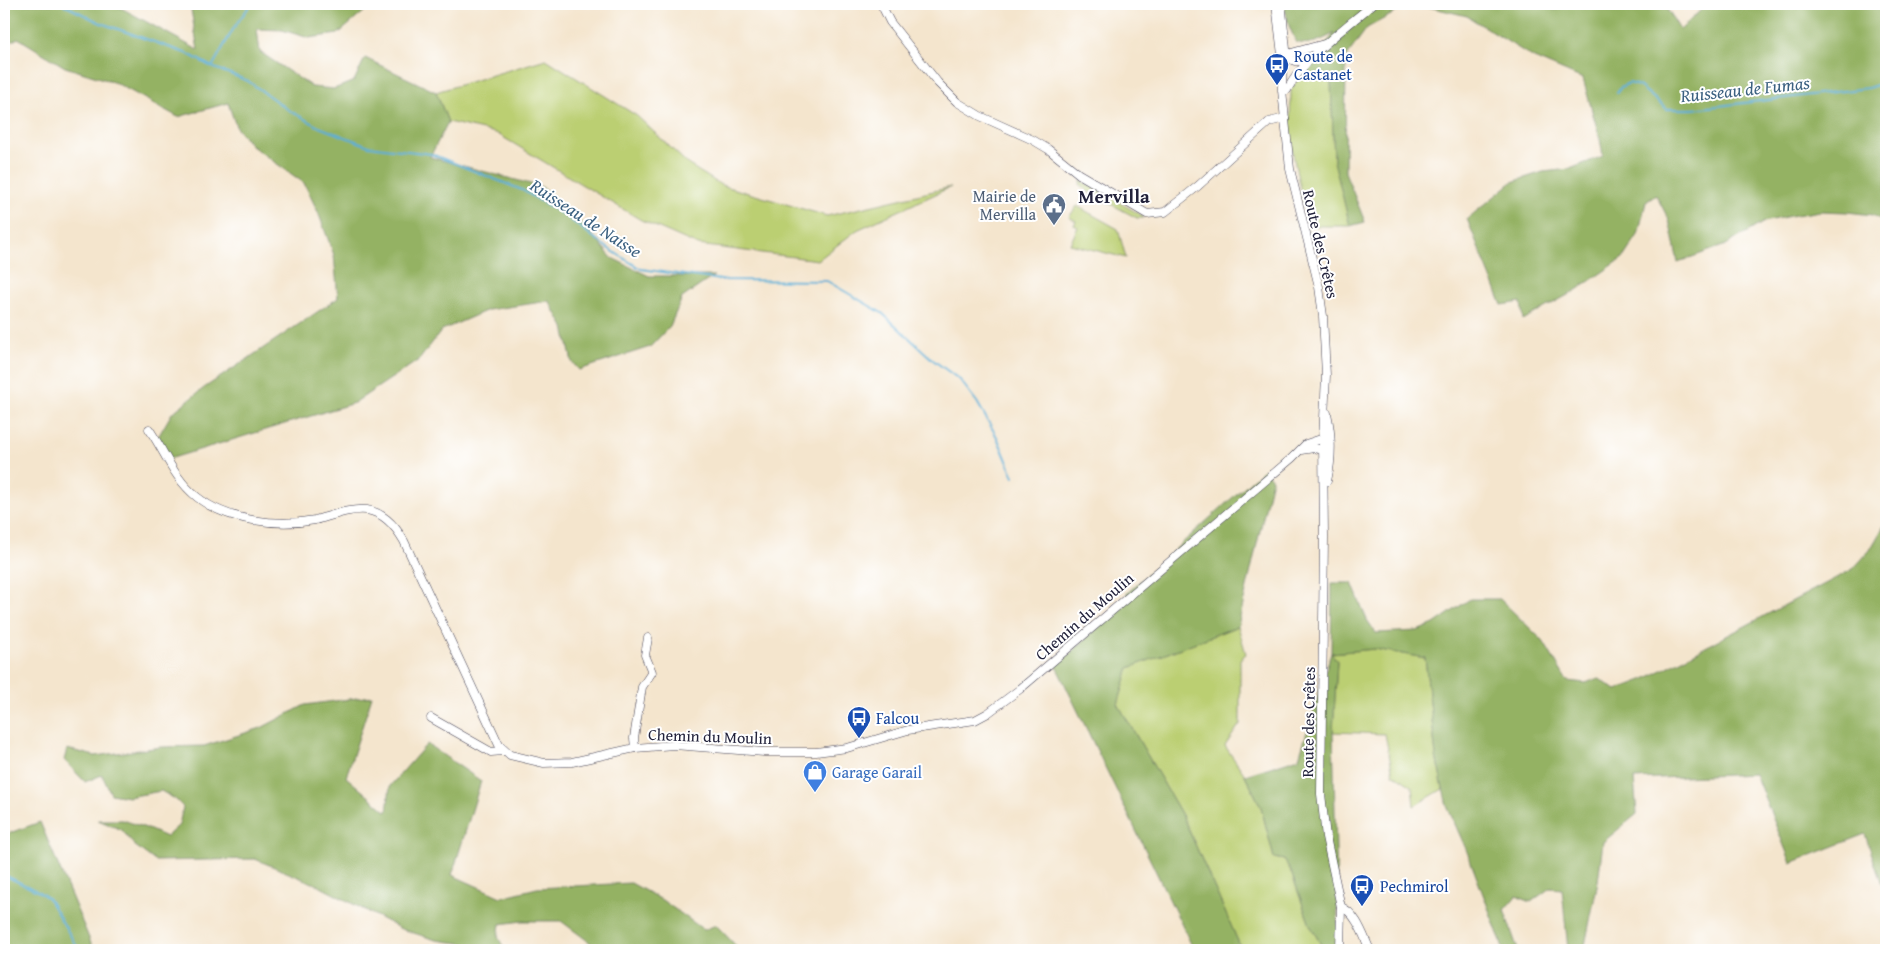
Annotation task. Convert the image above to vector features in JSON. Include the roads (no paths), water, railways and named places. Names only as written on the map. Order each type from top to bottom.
[{"type":"street","points":[[881,4],[890,22],[938,83],[958,102],[980,116],[1033,140],[1108,193],[1136,209],[1152,214],[1164,212],[1269,122],[1285,118]]},
{"type":"street","name":"Route des Crêtes","points":[[1276,4],[1285,56],[1287,90],[1285,118]]},
{"type":"street","name":"Route des Crêtes","points":[[1281,4],[1286,37],[1282,90],[1290,169],[1319,286],[1322,316],[1329,467],[1324,493]]},
{"type":"street","points":[[1287,90],[1307,61],[1373,4]]},
{"type":"street","points":[[1286,37],[1292,46],[1304,50]]},
{"type":"street","points":[[1285,56],[1328,43]]},
{"type":"street","points":[[1285,56],[1298,61],[1307,61]]},
{"type":"street","points":[[149,429],[169,464],[186,487],[197,497],[220,511],[247,519],[295,522],[366,510],[380,515],[392,524],[404,541],[491,730],[504,751]]},
{"type":"street","name":"Chemin du Moulin","points":[[431,718],[491,752],[504,751],[520,759],[544,763],[572,762],[635,748],[674,745],[764,752],[816,752],[847,748],[908,730],[975,720],[988,713],[1020,689],[1306,444],[1314,440],[1327,442]]},
{"type":"street","points":[[1301,450],[1314,448],[1323,450],[1327,442]]},
{"type":"street","name":"Route des Crêtes","points":[[1323,450],[1321,794],[1326,837],[1341,907],[1340,950]]},
{"type":"street","points":[[635,748],[634,738],[642,687],[652,672],[645,655],[648,638]]},
{"type":"street","points":[[1341,907],[1353,917],[1370,950]]},
{"type":"waterway","name":"Ruisseau de Naisse","points":[[62,4],[101,23],[188,54],[212,67],[248,81],[287,109],[319,127],[369,146],[431,154],[522,190],[567,217],[609,249],[641,269],[721,280],[827,281],[882,313],[933,360],[960,380],[977,402],[997,437],[1014,477]]},
{"type":"waterway","points":[[212,67],[235,26],[251,4]]},
{"type":"waterway","name":"Ruisseau de Fumas","points":[[1617,93],[1621,87],[1629,83],[1639,86],[1667,109],[1693,109],[1868,88],[1886,82]]},
{"type":"waterway","points":[[4,875],[48,898],[79,950]]},
{"type":"place","name":"Route de Castanet","points":[[1277,86]]},
{"type":"place","name":"Mairie de Mervilla","points":[[1054,226]]},
{"type":"place","name":"Falcou","points":[[859,739]]},
{"type":"place","name":"Garage Garail","points":[[815,793]]},
{"type":"place","name":"Pechmirol","points":[[1362,907]]},
{"type":"district","name":"Mervilla","points":[[1114,196]]}]
